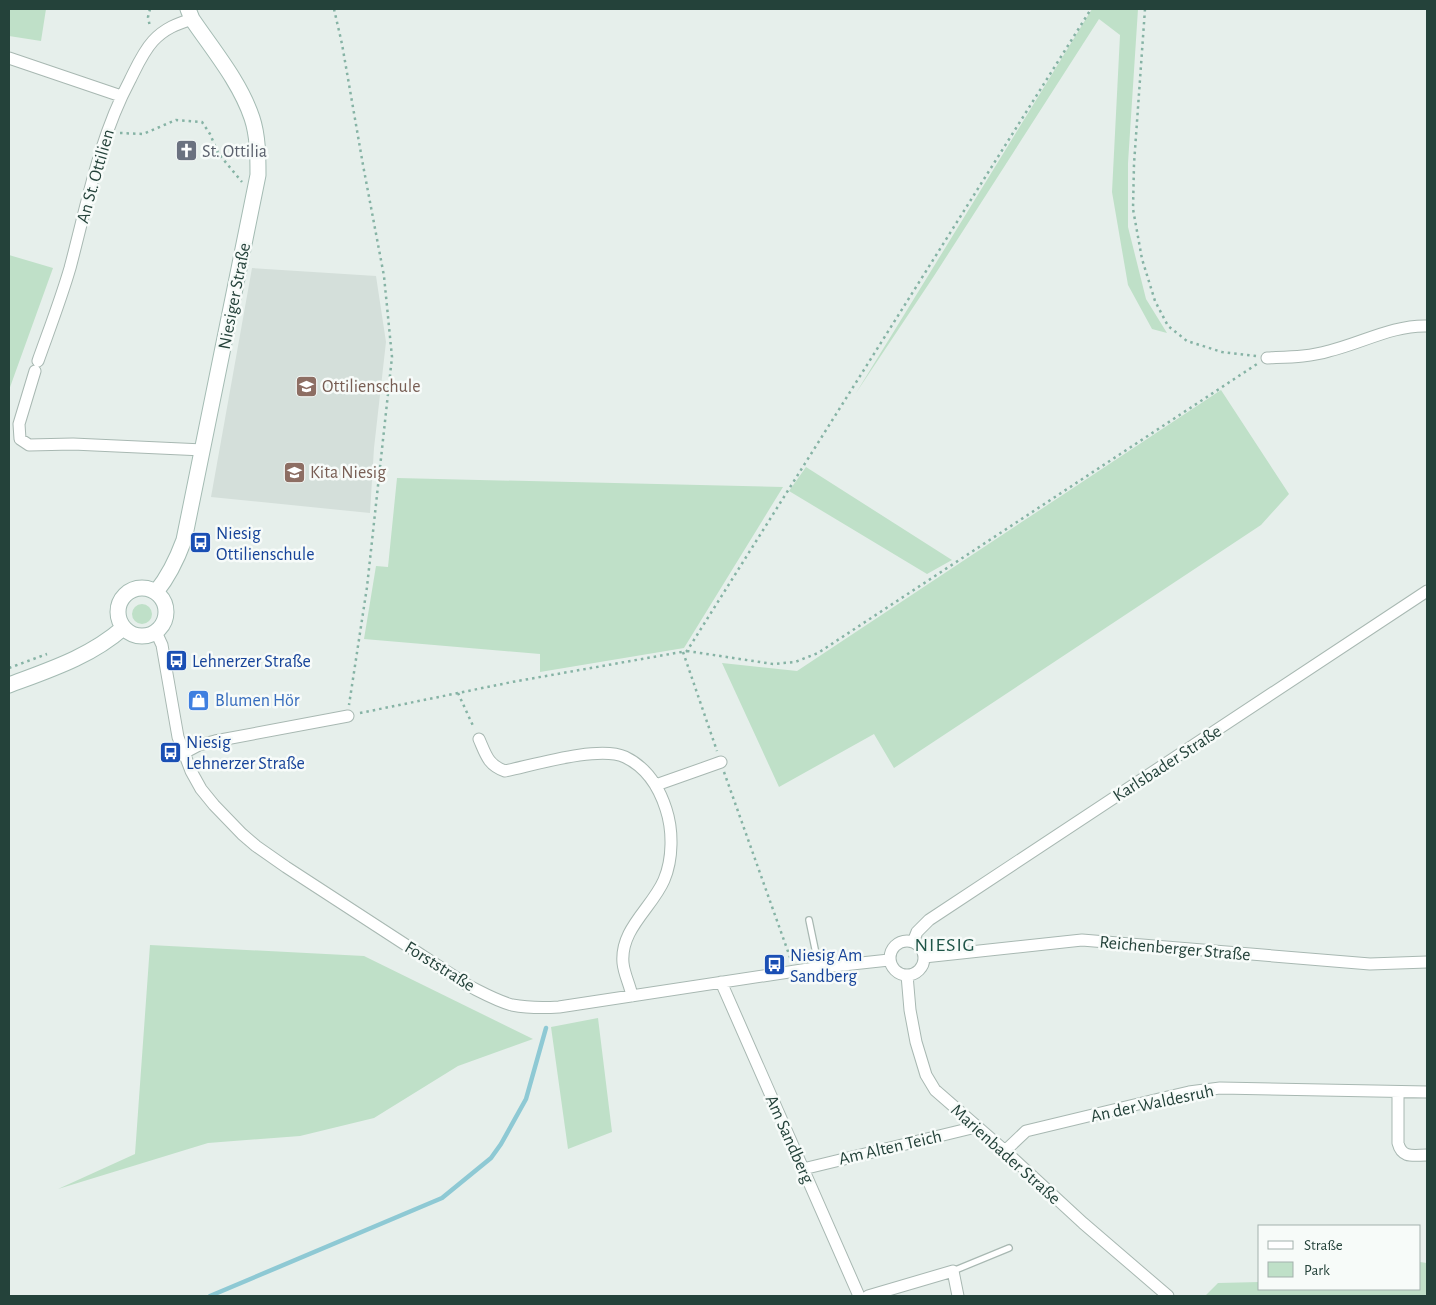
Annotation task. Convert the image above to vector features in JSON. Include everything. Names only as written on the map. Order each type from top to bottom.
[{"type":"main road","name":"Niesiger Straße","points":[[156,592],[175,563],[184,540],[258,175],[258,152],[253,120],[242,94],[190,14]]},
{"type":"main road","points":[[142,588],[156,592],[165,604],[165,620],[162,627],[150,636],[142,637],[128,633],[119,621],[117,613],[122,598],[134,589],[142,588]]},
{"type":"main road","points":[[9,685],[73,660],[100,646],[123,628]]},
{"type":"street","name":"An St. Ottilien","points":[[190,14],[168,28],[153,41],[140,59],[121,96],[106,133],[69,269],[19,424],[20,439],[29,445],[73,444],[203,450]]},
{"type":"street","points":[[9,58],[121,96]]},
{"type":"street","points":[[1267,358],[1316,355],[1391,330],[1427,326]]},
{"type":"street","name":"Karlsbader Straße","points":[[913,942],[917,932],[929,920],[1427,591]]},
{"type":"street","name":"Forststraße","points":[[156,632],[162,645],[176,725],[191,771],[206,794],[235,827],[256,846],[286,867],[469,986],[496,999],[512,1005],[544,1008],[559,1007],[795,971],[889,960]]},
{"type":"street","points":[[184,753],[199,745],[215,741],[348,716]]},
{"type":"street","points":[[479,739],[488,759],[495,767],[505,771],[574,756],[607,753],[624,756],[638,765],[656,785],[668,816],[671,856],[665,879],[652,902],[631,928],[624,949],[623,964],[632,996]]},
{"type":"street","points":[[656,785],[721,762]]},
{"type":"street","name":"Reichenberger Straße","points":[[924,957],[1082,940],[1370,964],[1427,962]]},
{"type":"street","points":[[903,941],[919,945],[924,957],[923,964],[919,969],[907,975],[895,971],[889,960],[894,945],[903,941]]},
{"type":"street","name":"Marienbader Straße","points":[[907,975],[910,1010],[916,1042],[926,1075],[935,1090],[1005,1151],[1083,1224],[1168,1296]]},
{"type":"street","name":"Am Sandberg","points":[[721,982],[859,1296]]},
{"type":"street","name":"An der Waldesruh","points":[[1005,1151],[1026,1131],[1189,1092],[1220,1088],[1427,1092]]},
{"type":"street","points":[[1398,1092],[1398,1143],[1400,1150],[1408,1155],[1427,1155]]},
{"type":"street","name":"Am Alten Teich","points":[[803,1169],[976,1127]]},
{"type":"street","points":[[868,1296],[952,1271],[958,1296]]},
{"type":"lane","points":[[809,920],[819,968]]},
{"type":"lane","points":[[952,1271],[1009,1248]]},
{"type":"path","points":[[334,9],[384,276],[392,357],[367,587],[348,716],[458,693],[687,651],[773,664],[795,662],[818,653],[1267,358]]},
{"type":"path","points":[[687,651],[1091,9]]},
{"type":"path","points":[[1145,9],[1134,164],[1134,209],[1142,259],[1155,301],[1168,326],[1187,341],[1222,352],[1267,358]]},
{"type":"path","points":[[106,133],[143,134],[176,120],[202,122],[210,134],[218,154],[247,187],[256,189]]},
{"type":"path","points":[[682,652],[795,971]]},
{"type":"path","points":[[458,693],[479,739]]},
{"type":"shaded area","name":"Ottilienschule","points":[[252,268],[376,276],[386,342],[374,448],[370,513],[211,497]]},
{"type":"green space","points":[[9,9],[46,9],[41,41],[9,36]]},
{"type":"green space","points":[[1092,9],[1138,9],[1128,163],[1128,227],[1146,299],[1167,333],[1152,329],[1128,285],[1112,192],[1120,35],[1099,19],[934,276],[856,393]]},
{"type":"green space","points":[[9,255],[53,268],[9,390]]},
{"type":"green space","points":[[1221,390],[1289,494],[1261,525],[894,768],[874,734],[779,787],[722,663],[797,671]]},
{"type":"green space","points":[[806,467],[952,560],[927,574],[789,491]]},
{"type":"green space","points":[[397,478],[783,487],[684,648],[540,672],[540,654],[364,639],[376,566],[388,567]]},
{"type":"green space","points":[[142,604],[149,607],[152,614],[149,621],[142,624],[135,621],[132,614],[135,607]]},
{"type":"green space","points":[[150,945],[364,956],[533,1039],[458,1066],[374,1118],[300,1136],[208,1143],[58,1189],[135,1154]]},
{"type":"green space","points":[[598,1018],[612,1132],[568,1149],[551,1027]]},
{"type":"green space","points":[[1421,1262],[1427,1263],[1427,1296],[1205,1296],[1218,1283],[1258,1282],[1258,1290],[1421,1290]]},
{"type":"waterway","points":[[210,1296],[442,1198],[491,1158],[501,1144],[526,1099],[546,1028]]},
{"type":"place","name":"St. Ottilia","points":[[186,151]]},
{"type":"place","name":"Ottilienschule","points":[[306,386]]},
{"type":"place","name":"Kita Niesig","points":[[294,472]]},
{"type":"place","name":"Niesig Ottilienschule","points":[[200,543]]},
{"type":"place","name":"Lehnerzer Straße","points":[[176,661]]},
{"type":"place","name":"Blumen Hör","points":[[199,700]]},
{"type":"place","name":"Niesig Lehnerzer Straße","points":[[170,752]]},
{"type":"place","name":"Niesig Am Sandberg","points":[[774,965]]},
{"type":"district","name":"NIESIG","points":[[945,944]]}]
